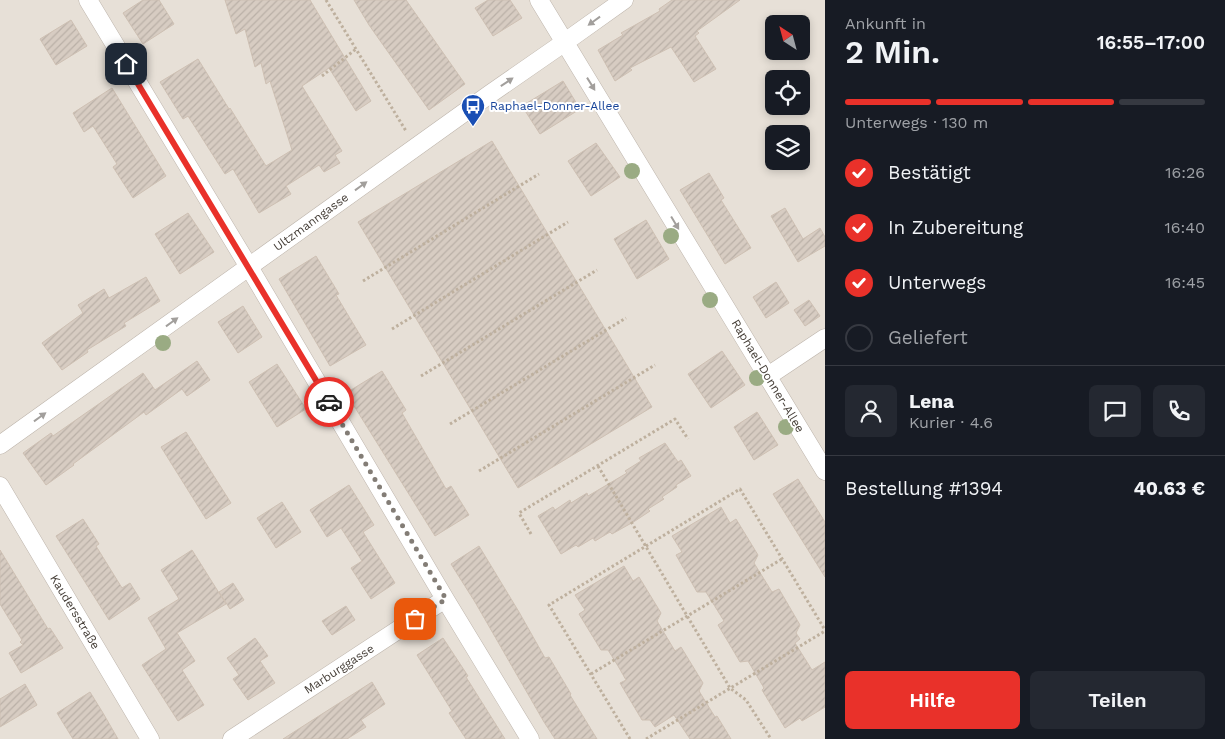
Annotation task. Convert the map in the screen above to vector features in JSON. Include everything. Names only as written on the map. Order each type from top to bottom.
[{"type":"street","points":[[88,0],[530,739]]},
{"type":"street","name":"Raphael-Donner-Allee","points":[[539,0],[825,471]]},
{"type":"street","name":"Ultzmanngasse","points":[[0,445],[624,0]]},
{"type":"street","points":[[768,376],[825,338]]},
{"type":"street","name":"Kaudersstraße","points":[[0,486],[150,739]]},
{"type":"street","name":"Marburggasse","points":[[232,739],[446,599]]},
{"type":"path","points":[[326,0],[416,147]]},
{"type":"path","points":[[322,76],[356,49]]},
{"type":"path","points":[[363,281],[539,174]]},
{"type":"path","points":[[392,328],[568,222]]},
{"type":"path","points":[[421,376],[597,270]]},
{"type":"path","points":[[450,424],[626,318]]},
{"type":"path","points":[[478,471],[655,365]]},
{"type":"path","points":[[531,534],[518,513],[675,419],[688,439]]},
{"type":"path","points":[[598,466],[730,688],[746,700],[771,739]]},
{"type":"path","points":[[630,739],[549,605],[740,489],[825,630],[646,739]]},
{"type":"path","points":[[591,674],[782,559]]},
{"type":"shaded area","points":[[0,0],[825,0],[825,739],[0,739]]},
{"type":"building","points":[[143,0],[159,0],[174,24],[143,44],[123,13]]},
{"type":"building","points":[[225,0],[310,0],[371,101],[356,111],[329,68],[302,86],[342,151],[335,155],[340,163],[324,172],[319,165],[286,186],[291,194],[259,213],[233,169],[225,174],[188,116],[183,119],[160,82],[198,59],[266,166],[292,150],[270,81],[266,84],[261,63],[255,67],[245,29],[236,34]]},
{"type":"building","points":[[354,0],[406,0],[465,84],[429,110],[369,25]]},
{"type":"building","points":[[488,0],[510,0],[522,18],[493,36],[475,8]]},
{"type":"building","points":[[672,0],[740,0],[697,31],[699,33],[695,36],[716,69],[694,82],[671,47],[630,68],[632,70],[615,81],[598,50],[623,35],[621,33],[660,11],[659,9]]},
{"type":"building","points":[[71,20],[87,46],[56,65],[40,39]]},
{"type":"building","points":[[563,81],[580,109],[540,134],[522,106]]},
{"type":"building","points":[[112,88],[166,176],[133,198],[113,167],[117,164],[93,126],[84,132],[73,113]]},
{"type":"building","points":[[492,141],[652,407],[518,488],[358,222]]},
{"type":"building","points":[[596,143],[620,177],[591,196],[568,161]]},
{"type":"building","points":[[709,173],[724,198],[721,200],[751,248],[725,264],[680,190]]},
{"type":"building","points":[[785,208],[803,239],[820,228],[825,237],[825,246],[798,262],[771,216]]},
{"type":"building","points":[[188,213],[214,252],[180,274],[155,234]]},
{"type":"building","points":[[646,220],[669,259],[637,279],[614,239]]},
{"type":"building","points":[[316,256],[339,294],[336,295],[366,345],[330,366],[279,279]]},
{"type":"building","points":[[146,277],[160,301],[124,323],[126,326],[87,350],[88,352],[62,370],[42,343],[83,313],[78,305],[104,289],[109,298]]},
{"type":"building","points":[[776,282],[789,303],[766,318],[753,297]]},
{"type":"building","points":[[809,300],[820,316],[805,326],[794,310]]},
{"type":"building","points":[[243,306],[262,337],[238,353],[218,322]]},
{"type":"building","points":[[722,351],[745,385],[711,408],[688,374]]},
{"type":"building","points":[[197,361],[210,380],[187,396],[182,389],[146,415],[144,412],[46,485],[23,453],[51,433],[53,436],[143,373],[155,390]]},
{"type":"building","points":[[277,364],[306,409],[277,427],[249,382]]},
{"type":"building","points":[[382,371],[406,410],[402,413],[446,489],[451,486],[469,515],[435,536],[346,393]]},
{"type":"building","points":[[757,412],[778,445],[754,460],[734,427]]},
{"type":"building","points":[[186,432],[231,503],[206,519],[161,447]]},
{"type":"building","points":[[665,443],[678,462],[681,460],[691,476],[676,485],[677,487],[662,497],[664,499],[648,509],[650,511],[635,521],[612,534],[610,532],[595,541],[593,538],[561,554],[538,516],[553,507],[555,510],[570,500],[571,503],[587,493],[588,496],[627,473],[625,471],[641,461],[639,458]]},
{"type":"building","points":[[798,479],[825,522],[825,577],[773,494]]},
{"type":"building","points":[[349,485],[374,525],[363,532],[395,583],[371,599],[351,568],[362,561],[341,528],[327,537],[310,510]]},
{"type":"building","points":[[282,502],[301,532],[276,548],[257,518]]},
{"type":"building","points":[[721,507],[730,523],[736,519],[758,555],[754,563],[772,592],[779,589],[800,625],[796,633],[800,639],[795,643],[812,670],[825,662],[825,707],[802,721],[800,718],[785,728],[762,690],[764,688],[748,661],[740,662],[718,625],[724,621],[706,592],[697,592],[676,555],[682,552],[672,536]]},
{"type":"building","points":[[83,519],[99,544],[96,546],[122,588],[130,583],[140,599],[109,620],[56,536]]},
{"type":"building","points":[[479,546],[545,658],[549,657],[597,739],[555,739],[544,722],[451,564]]},
{"type":"building","points":[[0,550],[48,629],[50,628],[63,648],[21,673],[9,653],[23,645],[20,642],[22,640],[0,604]]},
{"type":"building","points":[[192,550],[226,604],[177,633],[195,661],[182,670],[204,705],[178,721],[142,665],[166,649],[148,618],[179,599],[161,570]]},
{"type":"building","points":[[624,566],[633,581],[639,577],[661,613],[657,621],[675,651],[681,647],[703,683],[699,691],[731,739],[690,739],[674,715],[655,727],[650,720],[642,720],[620,683],[626,680],[618,666],[608,650],[601,650],[579,614],[585,610],[575,595]]},
{"type":"building","points":[[233,583],[244,600],[230,609],[219,592]]},
{"type":"building","points":[[346,606],[355,620],[332,635],[322,621]]},
{"type":"building","points":[[255,638],[268,656],[260,661],[275,683],[248,700],[233,679],[239,675],[227,658]]},
{"type":"building","points":[[443,638],[505,739],[466,739],[449,713],[452,711],[417,655]]},
{"type":"building","points":[[372,682],[385,704],[361,720],[366,727],[347,739],[283,739]]},
{"type":"building","points":[[25,684],[37,705],[0,727],[0,699]]},
{"type":"building","points":[[90,692],[118,739],[73,739],[57,713]]},
{"type":"way so far","points":[[329,402],[446,599],[415,619]]},
{"type":"place","name":"Raphael-Donner-Allee","points":[[473,127]]},
{"type":"route","points":[[126,64],[329,402]]}]
